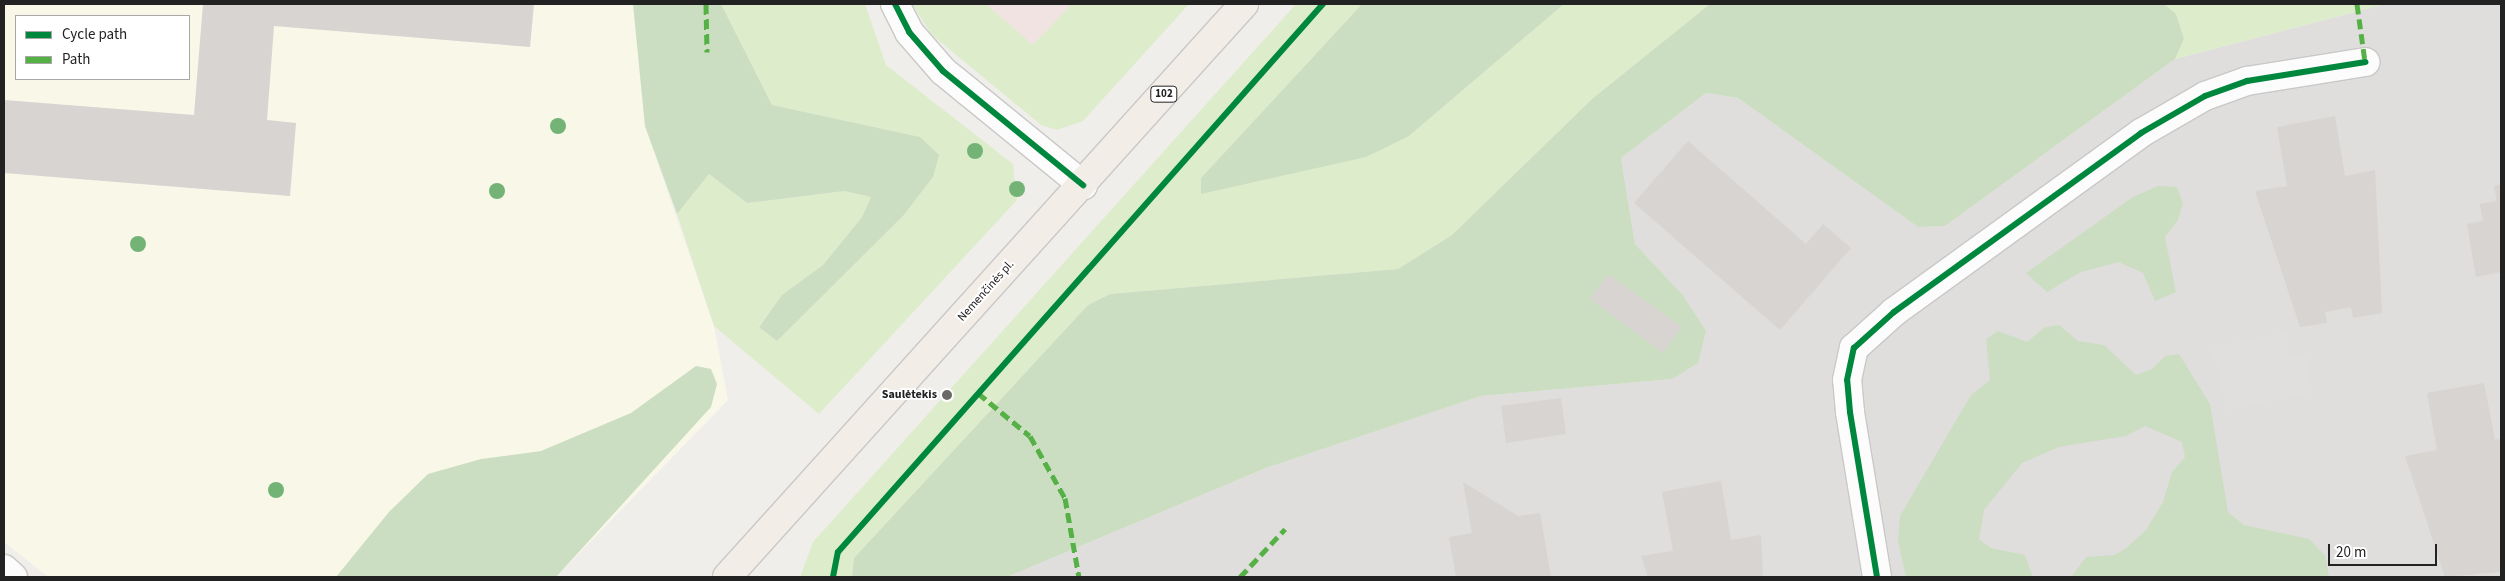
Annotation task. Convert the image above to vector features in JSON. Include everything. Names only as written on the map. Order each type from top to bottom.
[{"type":"main road","name":"Nemenčinės pl.","points":[[727,577],[1083,185],[1244,4]]},
{"type":"street","points":[[895,4],[909,32],[943,71],[1083,185]]},
{"type":"street","points":[[1877,577],[1850,412],[1847,380],[1854,348],[1894,312],[2141,133],[2205,96],[2247,81],[2365,62]]},
{"type":"street","points":[[4,569],[13,577]]},
{"type":"shaded area","points":[[4,4],[633,4],[645,126],[714,326],[728,400],[556,577],[48,577],[4,542]]},
{"type":"shaded area","points":[[986,4],[1072,4],[1033,46]]},
{"type":"shaded area","points":[[2385,4],[2501,4],[2501,577],[1007,577],[1266,468],[1481,396],[1672,379],[1682,294],[1635,244],[1621,158],[1706,93],[1738,98],[1918,227],[1945,226],[2175,59]]},
{"type":"shaded area","points":[[2285,332],[2290,358],[2305,355],[2313,393],[2226,410],[2213,347]]},
{"type":"green space","points":[[633,4],[721,4],[772,105],[920,137],[939,155],[933,177],[903,216],[777,341],[759,327],[782,295],[823,265],[862,217],[871,197],[844,191],[747,203],[709,174],[677,214],[645,126]]},
{"type":"green space","points":[[721,4],[865,4],[886,65],[1013,164],[1017,200],[819,414],[714,326],[677,214],[709,174],[747,203],[844,191],[871,197],[862,217],[823,265],[782,295],[759,326],[777,341],[903,216],[933,177],[920,137],[772,105]]},
{"type":"green space","points":[[912,4],[986,4],[1033,45],[1072,4],[1189,4],[1083,121],[1057,130],[1041,125],[932,35]]},
{"type":"green space","points":[[1296,4],[1362,4],[1201,178],[1409,136],[1564,4],[1710,4],[1592,99],[1452,235],[1398,269],[1110,294],[1088,305],[854,558],[852,577],[800,577],[813,542]]},
{"type":"green space","points":[[1362,4],[1564,4],[1409,136],[1366,157],[1201,194],[1201,178]]},
{"type":"green space","points":[[1710,4],[2164,4],[2176,14],[2184,39],[2175,59],[1945,226],[1918,227],[1738,98],[1706,93],[1621,158],[1635,244],[1682,294],[1706,331],[1698,363],[1672,379],[1481,396],[1266,468],[1007,577],[852,577],[854,558],[1088,305],[1110,294],[1398,269],[1452,235],[1592,99]]},
{"type":"green space","points":[[2164,4],[2385,4],[2175,59],[2184,39],[2176,14]]},
{"type":"green space","points":[[2158,186],[2177,187],[2183,203],[2178,220],[2165,237],[2176,292],[2155,301],[2143,273],[2119,262],[2081,272],[2047,292],[2026,273],[2133,197]]},
{"type":"green space","points":[[2059,325],[2078,341],[2104,345],[2136,375],[2152,369],[2165,356],[2179,354],[2210,404],[2228,512],[2244,525],[2309,539],[2325,555],[2329,577],[2071,577],[2086,557],[2114,555],[2125,549],[2146,530],[2163,502],[2172,472],[2185,457],[2182,442],[2145,426],[2126,436],[2059,447],[2022,463],[1984,510],[1979,539],[1991,548],[2025,555],[2033,577],[1906,577],[1898,541],[1900,516],[1971,395],[1990,380],[1986,339],[1998,331],[2027,342],[2045,327]]},
{"type":"green space","points":[[696,366],[711,369],[717,384],[711,407],[556,577],[336,577],[389,512],[428,474],[481,459],[541,451],[631,413]]},
{"type":"building","points":[[203,4],[534,4],[530,47],[274,26],[267,120],[296,123],[290,196],[4,173],[4,100],[194,115]]},
{"type":"building","points":[[2335,116],[2345,176],[2375,170],[2382,313],[2353,318],[2351,307],[2325,312],[2327,323],[2300,327],[2255,191],[2287,186],[2277,127]]},
{"type":"building","points":[[1688,141],[1806,244],[1823,224],[1851,248],[1780,330],[1634,203]]},
{"type":"building","points":[[2501,184],[2501,272],[2476,277],[2467,224],[2483,221],[2480,204],[2497,201],[2494,186]]},
{"type":"building","points":[[1608,274],[1682,327],[1663,353],[1590,299]]},
{"type":"building","points":[[2484,383],[2495,440],[2501,439],[2501,572],[2445,577],[2405,456],[2437,450],[2427,393]]},
{"type":"building","points":[[1561,398],[1566,434],[1506,443],[1501,406]]},
{"type":"building","points":[[1721,481],[1731,540],[1761,535],[1763,577],[1648,577],[1641,556],[1673,551],[1662,492]]},
{"type":"building","points":[[1463,482],[1518,516],[1540,513],[1551,577],[1456,577],[1449,537],[1472,533]]},
{"type":"marked path","points":[[706,4],[707,52]]},
{"type":"marked path","points":[[2357,4],[2365,62]]},
{"type":"marked path","points":[[978,393],[1030,436],[1065,498],[1079,577]]},
{"type":"marked path","points":[[1240,577],[1285,529]]},
{"type":"cycle path","points":[[895,4],[909,32],[943,71],[1083,185]]},
{"type":"cycle path","points":[[833,577],[838,552],[1323,4]]},
{"type":"cycle path","points":[[1877,577],[1850,412],[1847,380],[1854,348],[1894,312],[2141,133],[2205,96],[2247,81],[2365,62]]},
{"type":"place","name":"Saulėtekis","points":[[947,395]]}]
